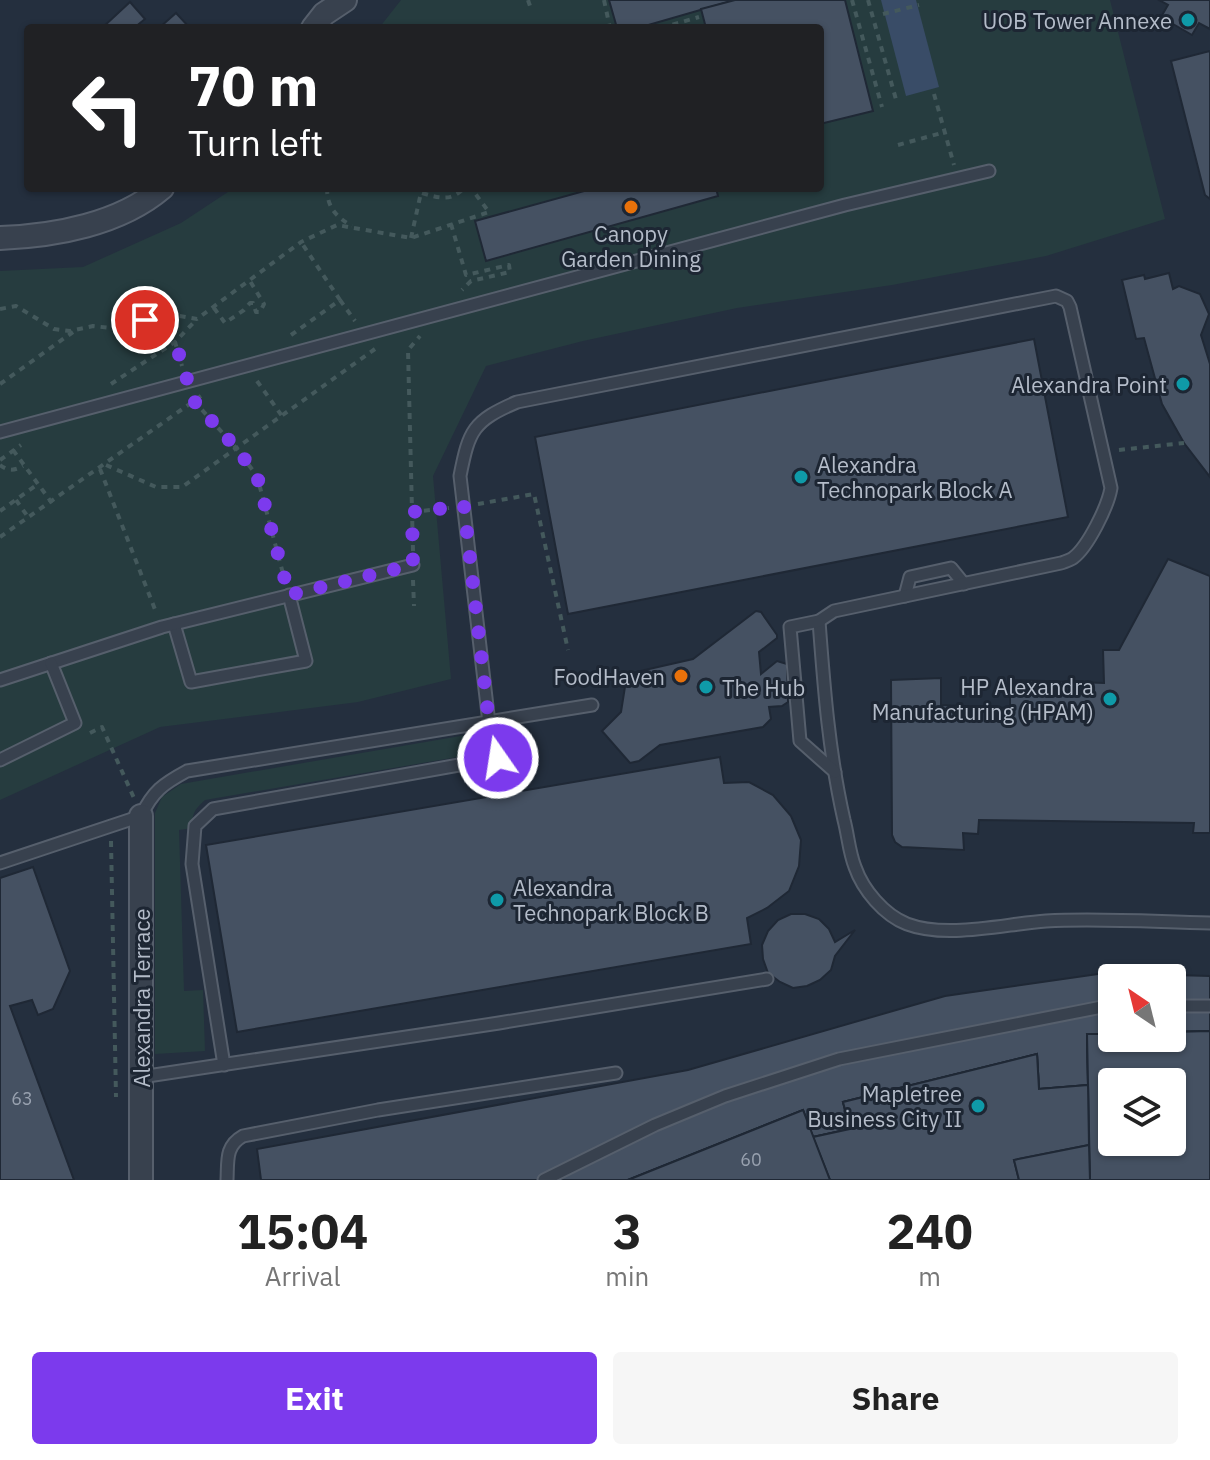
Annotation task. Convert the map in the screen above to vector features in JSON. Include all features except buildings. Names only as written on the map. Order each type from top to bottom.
[{"type":"street","points":[[316,24],[324,14],[345,0]]},
{"type":"street","points":[[0,238],[87,226],[148,200],[157,192]]},
{"type":"street","name":"Alexandra Terrace","points":[[141,816],[141,1180]]},
{"type":"lane","points":[[0,432],[909,188],[989,171]]},
{"type":"lane","points":[[224,1065],[192,864],[195,826],[213,809],[498,758],[489,723],[460,476],[466,447],[476,425],[494,412],[517,402],[1056,296],[1067,301],[1111,488],[1109,502],[1073,559],[834,611],[819,621],[790,627],[800,741],[835,772]]},
{"type":"lane","points":[[0,680],[168,626],[413,565]]},
{"type":"lane","points":[[905,596],[910,577],[951,568],[964,584]]},
{"type":"lane","points":[[168,626],[191,682],[306,661],[289,595]]},
{"type":"lane","points":[[819,621],[826,725],[855,867],[870,895],[882,907],[906,924],[933,929],[1047,921],[1210,923]]},
{"type":"lane","points":[[0,760],[75,723],[51,663]]},
{"type":"lane","points":[[0,863],[141,816],[150,797],[165,783],[187,771],[592,705]]},
{"type":"lane","points":[[141,1077],[767,979]]},
{"type":"lane","points":[[1186,1006],[1210,1006]]},
{"type":"lane","points":[[544,1180],[669,1119],[725,1096],[839,1059],[1098,1008]]},
{"type":"lane","points":[[227,1180],[229,1150],[232,1142],[243,1136],[378,1110],[616,1073]]},
{"type":"path","points":[[604,0],[609,24]]},
{"type":"path","points":[[852,0],[882,107]]},
{"type":"path","points":[[868,0],[897,103]]},
{"type":"path","points":[[883,14],[919,5]]},
{"type":"path","points":[[675,24],[699,17]]},
{"type":"path","points":[[934,94],[958,177]]},
{"type":"path","points":[[898,145],[945,132]]},
{"type":"path","points":[[327,192],[329,206],[342,220],[356,228]]},
{"type":"path","points":[[411,238],[421,192]]},
{"type":"path","points":[[427,192],[446,199],[460,192]]},
{"type":"path","points":[[0,309],[16,306],[54,329],[93,326],[128,330],[152,315],[163,313],[197,319],[301,242],[337,225],[411,238],[489,212],[474,192]]},
{"type":"path","points":[[451,224],[466,275],[509,265],[510,272],[471,281],[456,296],[459,309]]},
{"type":"path","points":[[214,308],[225,323],[250,303],[253,303],[256,312],[260,312],[264,304],[262,296],[250,281]]},
{"type":"path","points":[[414,606],[408,350],[439,314]]},
{"type":"path","points":[[145,320],[175,342],[194,401],[257,476],[289,595]]},
{"type":"path","points":[[0,384],[77,329]]},
{"type":"path","points":[[106,465],[156,487],[182,487],[375,349]]},
{"type":"path","points":[[247,366],[283,417]]},
{"type":"path","points":[[1103,451],[1184,443]]},
{"type":"path","points":[[13,450],[52,503]]},
{"type":"path","points":[[0,465],[13,470],[24,465]]},
{"type":"path","points":[[100,469],[168,626]]},
{"type":"path","points":[[0,511],[38,484]]},
{"type":"path","points":[[412,512],[534,494],[568,650]]},
{"type":"path","points":[[16,500],[29,518]]},
{"type":"path","points":[[110,744],[141,816]]},
{"type":"path","points":[[111,827],[116,1103]]},
{"type":"green space","points":[[401,0],[1110,0],[1165,219],[1046,256],[892,285],[737,308],[583,341],[486,366],[433,476],[451,679],[358,702],[160,727],[0,800],[0,271],[83,267],[181,223],[228,192],[824,192],[824,24],[382,24]]},
{"type":"green space","points":[[478,733],[481,753],[205,800],[193,815],[193,828],[179,830],[184,991],[203,990],[205,1051],[155,1054],[155,813],[162,797],[181,784]]},
{"type":"water","points":[[881,0],[916,0],[939,87],[906,96]]},
{"type":"place","name":"UOB Tower Annexe","points":[[1188,20]]},
{"type":"place","name":"Canopy Garden Dining","points":[[631,207]]},
{"type":"place","name":"Alexandra Point","points":[[1183,384]]},
{"type":"place","name":"Alexandra Technopark Block A","points":[[801,477]]},
{"type":"place","name":"FoodHaven","points":[[681,676]]},
{"type":"place","name":"The Hub","points":[[706,687]]},
{"type":"place","name":"HP Alexandra Manufacturing (HPAM)","points":[[1110,699]]},
{"type":"place","name":"Alexandra Technopark Block B","points":[[497,900]]},
{"type":"place","name":"Mapletree Business City II","points":[[978,1106]]},
{"type":"route","points":[[145,320],[175,342],[194,401],[257,476],[289,595],[413,565],[412,512],[464,506],[489,723],[498,758]]}]
